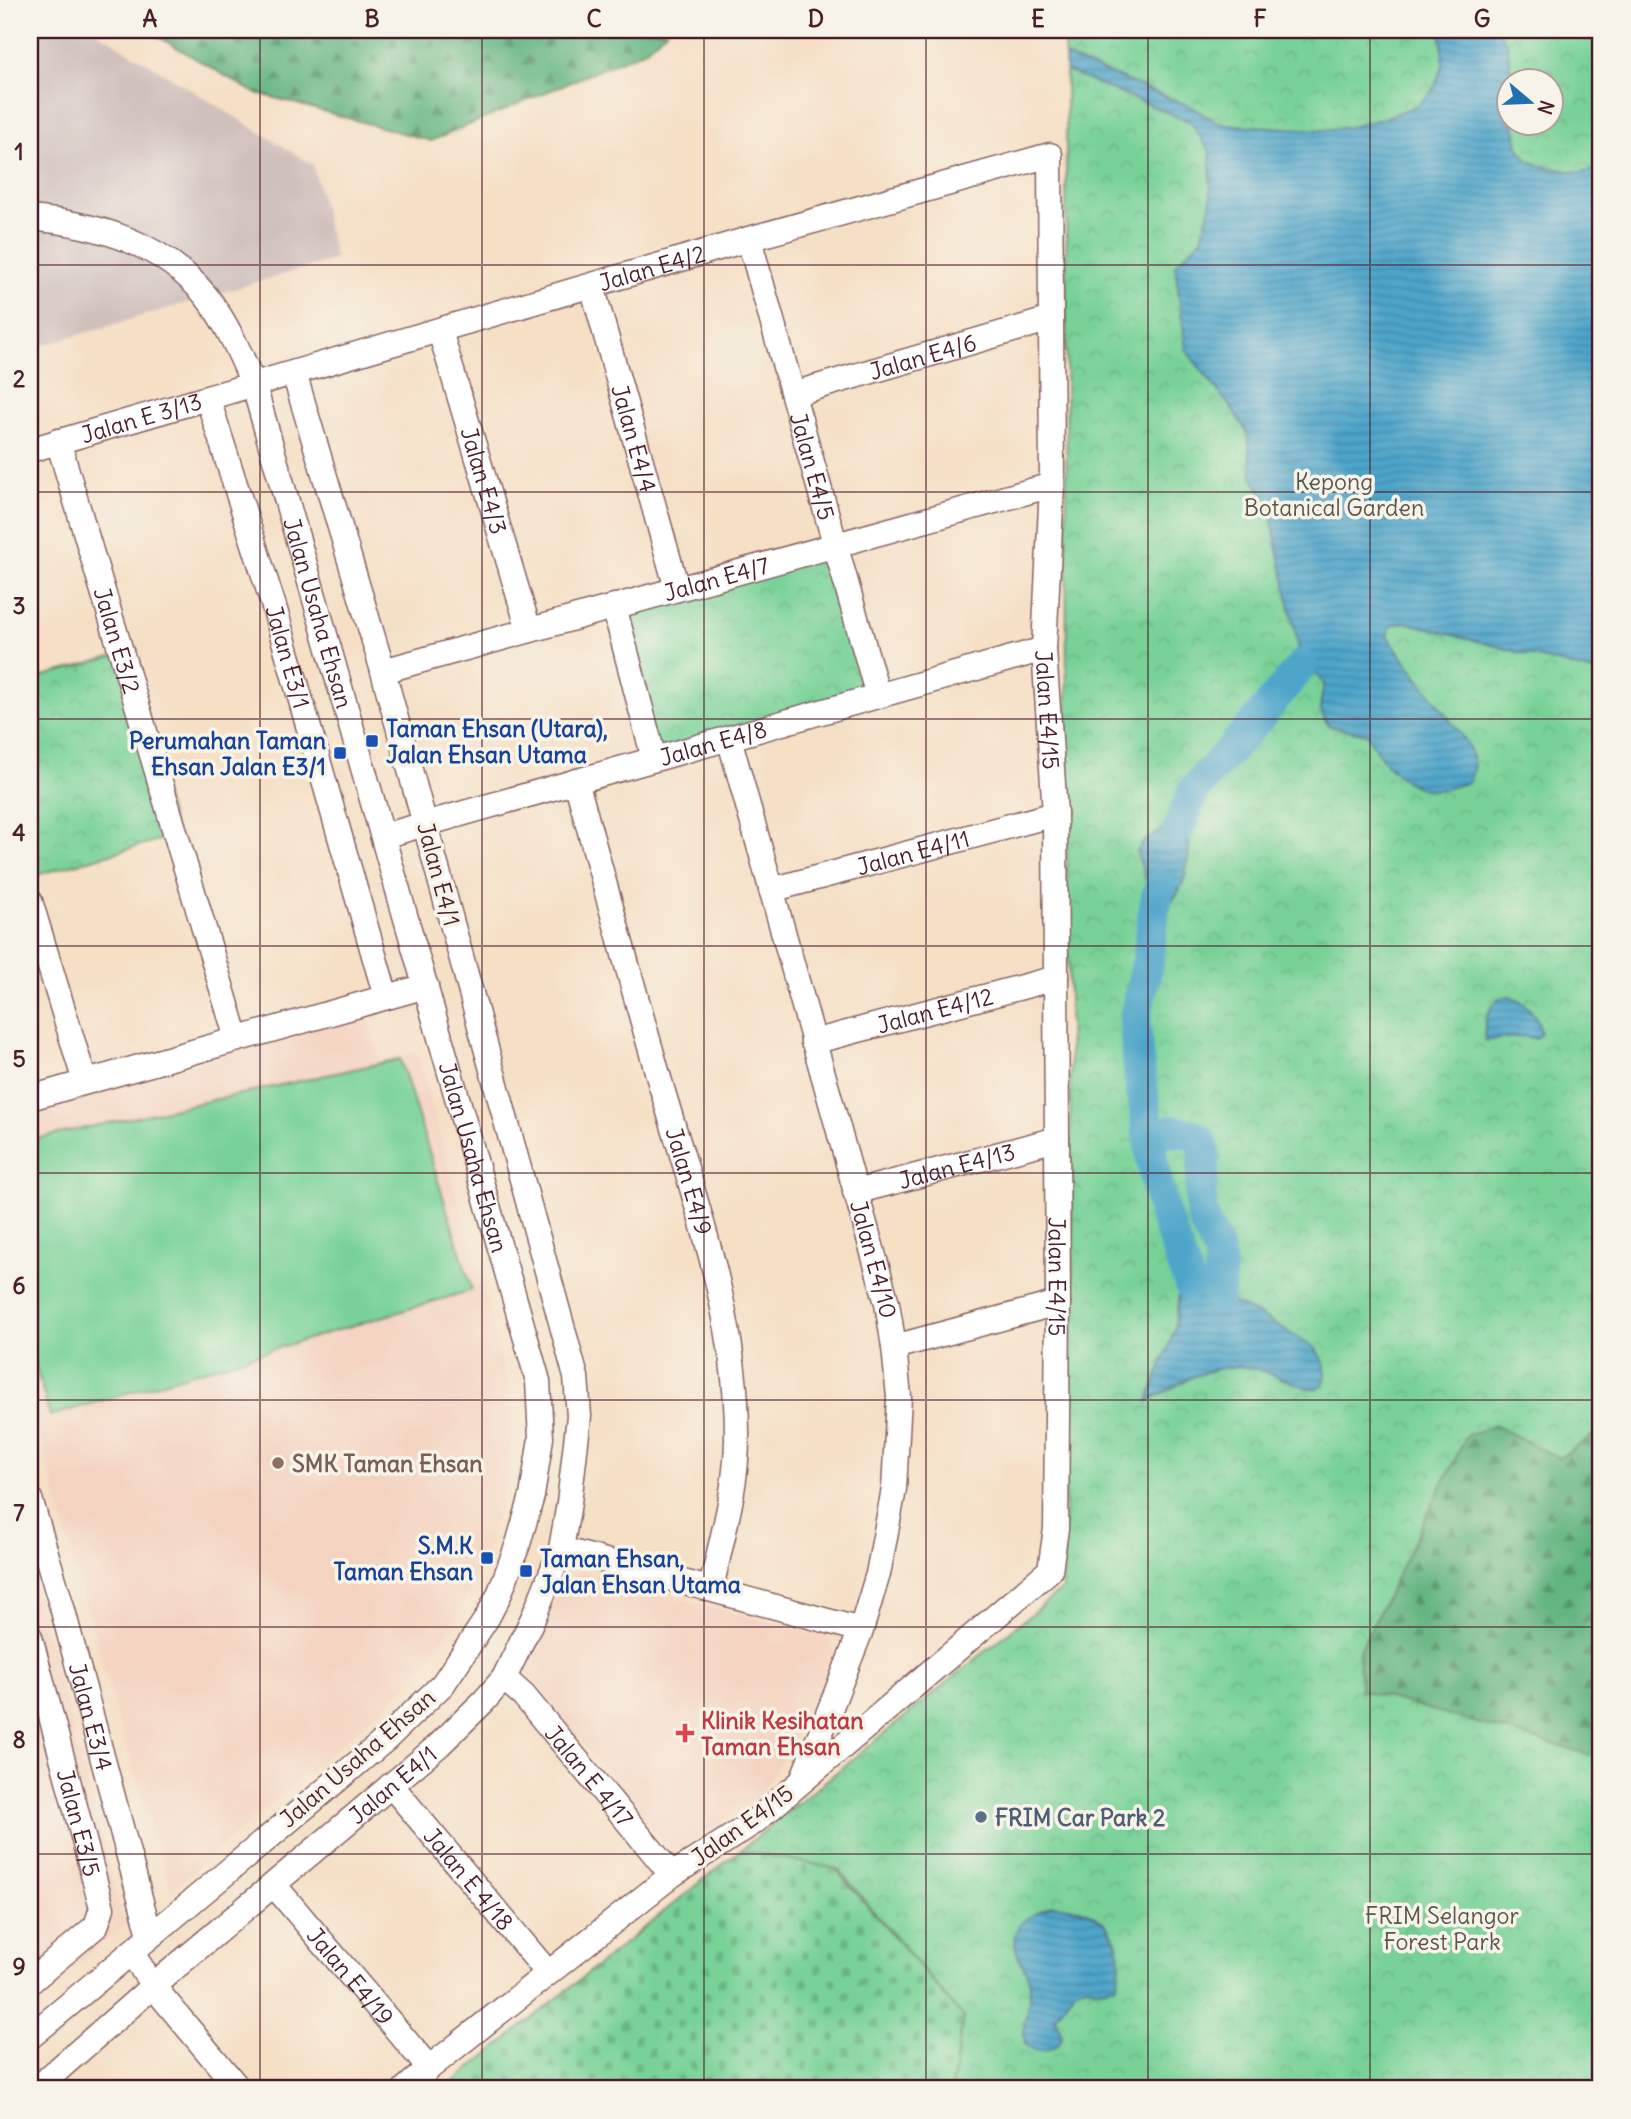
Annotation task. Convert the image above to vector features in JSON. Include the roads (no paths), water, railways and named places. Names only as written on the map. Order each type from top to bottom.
[{"type":"street","name":"Jalan E4/2","points":[[254,386],[749,239],[1050,155]]},
{"type":"street","name":"Jalan E4/15","points":[[405,2089],[672,1875],[753,1823],[1050,1570],[1056,1529],[1058,1303],[1055,814],[1044,649],[1052,485],[1050,155]]},
{"type":"street","name":"Jalan Usaha Ehsan","points":[[30,218],[65,221],[122,237],[145,247],[179,269],[206,297],[220,317],[254,386],[538,1381],[541,1438],[532,1496],[499,1595],[443,1684],[384,1740],[30,2037]]},
{"type":"street","name":"Jalan E4/5","points":[[749,239],[878,696]]},
{"type":"street","name":"Jalan E4/4","points":[[592,286],[677,589]]},
{"type":"street","name":"Jalan E4/6","points":[[793,394],[1051,319]]},
{"type":"street","name":"Jalan E4/3","points":[[440,331],[529,630]]},
{"type":"street","name":"Jalan E4/1","points":[[36,2089],[153,1986],[439,1745],[484,1701],[504,1678],[534,1616],[561,1549],[569,1503],[579,1416],[576,1377],[383,671],[294,373]]},
{"type":"street","name":"Jalan E 3/13","points":[[30,450],[254,386]]},
{"type":"street","name":"Jalan E3/1","points":[[208,399],[275,610],[386,997]]},
{"type":"street","name":"Jalan E3/2","points":[[58,442],[237,1039]]},
{"type":"street","name":"Jalan E4/7","points":[[383,671],[1052,485]]},
{"type":"street","points":[[614,606],[654,759]]},
{"type":"street","name":"Jalan E4/8","points":[[383,836],[1044,649]]},
{"type":"street","name":"Jalan E4/10","points":[[729,738],[887,1303],[899,1397],[894,1489],[878,1574],[860,1630],[802,1781]]},
{"type":"street","name":"Jalan E4/9","points":[[576,781],[704,1229],[729,1339],[737,1438],[736,1464],[710,1589]]},
{"type":"street","name":"Jalan E4/11","points":[[771,890],[1055,814]]},
{"type":"street","points":[[30,901],[85,1082]]},
{"type":"street","name":"Jalan E4/12","points":[[813,1042],[1056,978]]},
{"type":"street","points":[[30,1098],[426,986]]},
{"type":"street","name":"Jalan E4/13","points":[[855,1192],[1057,1139]]},
{"type":"street","points":[[894,1347],[1058,1303]]},
{"type":"street","points":[[538,1381],[576,1377]]},
{"type":"street","name":"Jalan E3/4","points":[[30,1499],[62,1607],[150,1935]]},
{"type":"street","points":[[561,1549],[860,1630]]},
{"type":"street","name":"Jalan E3/5","points":[[30,1637],[102,1908],[96,1926],[30,1982]]},
{"type":"street","name":"Jalan E 4/17","points":[[504,1678],[524,1696],[672,1875]]},
{"type":"street","name":"Jalan E 4/18","points":[[391,1785],[548,1973]]},
{"type":"street","name":"Jalan E4/19","points":[[274,1885],[429,2068]]},
{"type":"street","points":[[132,1953],[153,1986],[239,2089]]},
{"type":"water","points":[[1441,30],[1499,30],[1508,47],[1510,66],[1494,66],[1494,136],[1516,136],[1518,146],[1528,161],[1545,167],[1581,173],[1601,168],[1601,674],[1405,622],[1392,625],[1387,636],[1466,741],[1472,757],[1473,771],[1469,782],[1431,790],[1410,784],[1392,770],[1367,734],[1329,726],[1322,715],[1320,706],[1324,683],[1316,673],[1302,665],[1269,506],[1252,477],[1248,433],[1186,350],[1175,265],[1202,238],[1211,202],[1210,152],[1191,122],[1066,71],[1065,56],[1187,105],[1221,124],[1322,130],[1382,119],[1418,105],[1433,90],[1443,65]]},
{"type":"water","points":[[1194,790],[1188,859],[1183,882],[1152,928],[1148,914],[1146,880],[1137,852],[1144,841],[1164,829]]},
{"type":"water","points":[[1510,996],[1531,1011],[1541,1033],[1536,1039],[1523,1036],[1485,1041],[1486,1019],[1492,1006]]},
{"type":"water","points":[[1180,1280],[1256,1313],[1316,1349],[1324,1362],[1326,1374],[1323,1386],[1311,1389],[1257,1369],[1239,1366],[1216,1369],[1192,1377],[1148,1401],[1175,1329]]},
{"type":"water","points":[[1052,1905],[1081,1910],[1096,1916],[1104,1923],[1116,1941],[1119,1974],[1116,1985],[1101,1989],[1086,1986],[1074,1990],[1055,2019],[1062,2035],[1059,2044],[1038,2051],[1025,2045],[1024,2028],[1030,1982],[1020,1960],[1015,1938],[1020,1924]]},
{"type":"waterway","points":[[1178,830],[1194,790],[1302,665]]},
{"type":"waterway","points":[[1160,886],[1154,909],[1148,961],[1135,1018],[1137,1053],[1153,1166],[1164,1213],[1190,1285]]},
{"type":"waterway","points":[[1149,1133],[1191,1134],[1200,1140],[1204,1148],[1201,1209],[1219,1254],[1219,1297]]},
{"type":"place","name":"Taman Ehsan (Utara), Jalan Ehsan Utama","points":[[372,741]]},
{"type":"place","name":"Perumahan Taman Ehsan Jalan E3/1","points":[[340,753]]},
{"type":"place","name":"SMK Taman Ehsan","points":[[278,1463]]},
{"type":"place","name":"S.M.K Taman Ehsan","points":[[487,1558]]},
{"type":"place","name":"Taman Ehsan, Jalan Ehsan Utama","points":[[526,1571]]},
{"type":"place","name":"Klinik Kesihatan Taman Ehsan","points":[[685,1733]]},
{"type":"place","name":"FRIM Car Park 2","points":[[981,1817]]},
{"type":"park label","name":"Kepong Botanical Garden","points":[[1334,494]]},
{"type":"park label","name":"FRIM Selangor Forest Park","points":[[1442,1928]]}]
